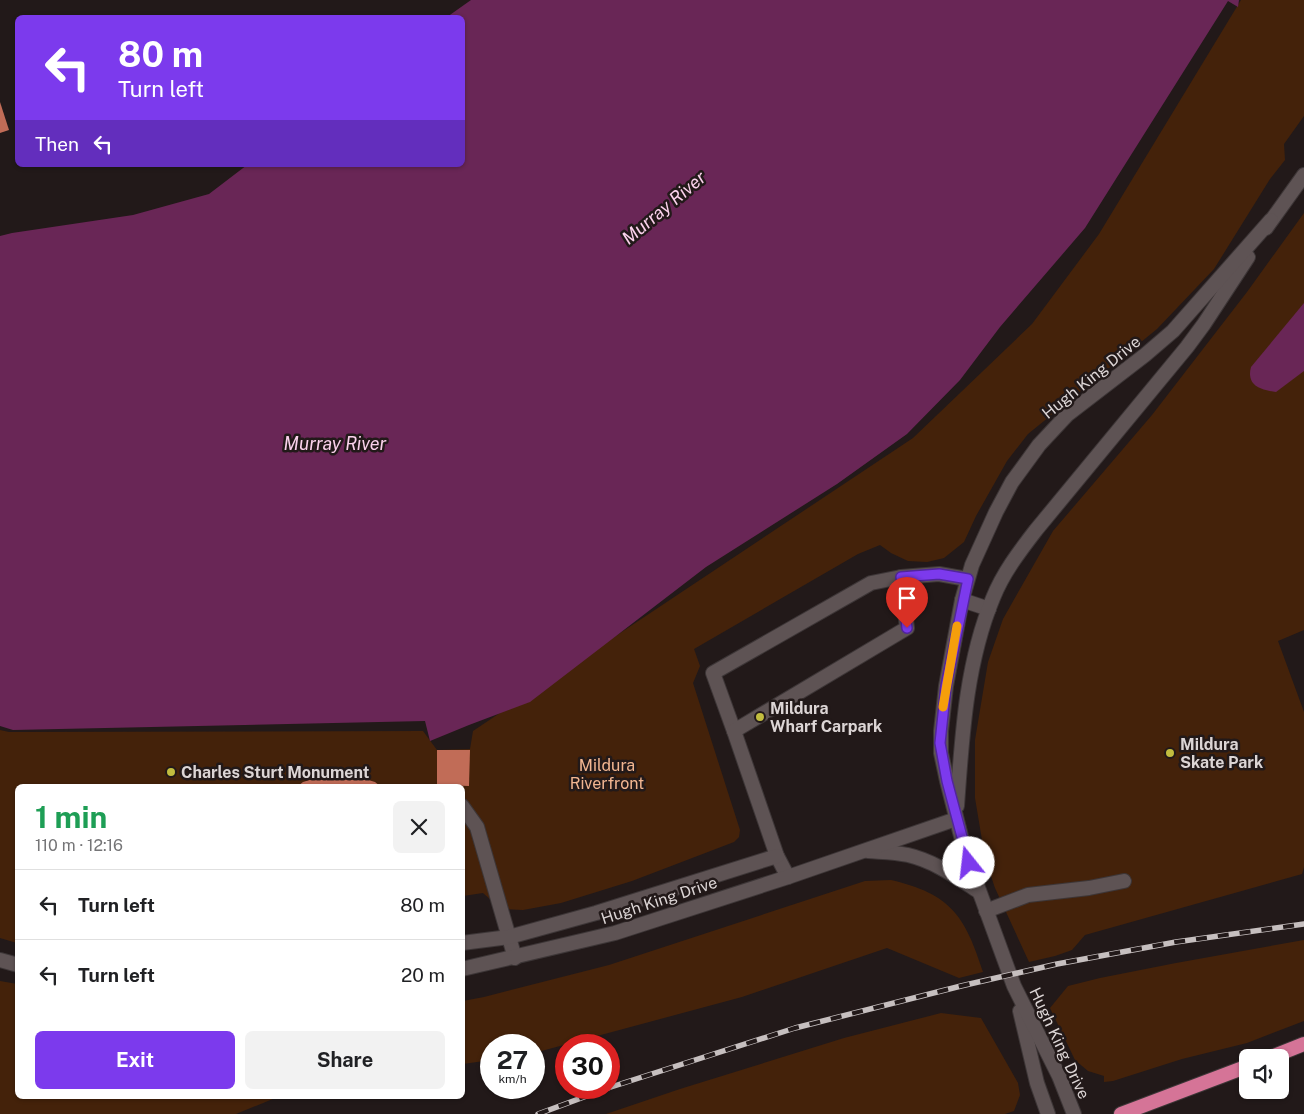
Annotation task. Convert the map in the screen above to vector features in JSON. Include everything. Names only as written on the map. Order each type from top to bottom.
[{"type":"highway","points":[[1289,1050],[1304,1044]]},
{"type":"highway","points":[[1121,1114],[1239,1069]]},
{"type":"street","name":"Hugh King Drive","points":[[956,819],[965,713],[976,658],[989,609],[1000,584],[1013,560],[1187,346],[1224,295],[1272,220],[1304,176]]},
{"type":"street","name":"Hugh King Drive","points":[[1074,1114],[1059,1076],[1014,986],[978,891],[956,819],[943,764],[941,731],[946,686],[962,600],[978,550],[1004,496],[1020,470],[1039,445],[1067,415],[1145,355],[1173,330],[1272,220]]},
{"type":"street","points":[[788,877],[777,856],[713,673],[872,583],[901,577],[939,574],[968,579]]},
{"type":"street","points":[[734,731],[907,628],[901,577]]},
{"type":"street","points":[[962,600],[989,609]]},
{"type":"street","points":[[465,810],[478,827],[515,958]]},
{"type":"street","name":"Hugh King Drive","points":[[465,968],[615,933],[788,877],[956,819]]},
{"type":"street","name":"Hugh King Drive","points":[[863,850],[907,855],[928,861],[978,891]]},
{"type":"street","points":[[465,943],[509,937],[596,913],[777,856]]},
{"type":"street","points":[[986,911],[1028,895],[1089,888],[1124,881]]},
{"type":"street","points":[[0,960],[15,964]]},
{"type":"street","name":"Hugh King Drive","points":[[1014,986],[1037,1084],[1048,1114]]},
{"type":"green space","name":"Mildura Riverfront","points":[[1241,0],[1304,0],[1304,116],[1284,144],[1285,160],[1270,179],[1214,269],[1157,329],[1028,434],[1007,461],[976,516],[964,542],[944,558],[927,562],[908,561],[880,545],[858,554],[694,649],[700,666],[693,683],[740,830],[739,837],[734,842],[632,881],[561,903],[523,910],[501,909],[483,893],[465,896],[465,784],[15,784],[15,942],[0,938],[0,730],[9,732],[423,731],[437,750],[470,749],[473,731],[913,438],[1032,324],[1099,234]]},
{"type":"green space","points":[[1304,213],[1304,630],[1278,641],[1304,712],[1304,867],[1302,874],[1085,935],[1072,950],[1029,962],[995,888],[985,858],[975,798],[975,740],[988,662],[1003,619],[1053,531],[1152,415],[1247,292]]},
{"type":"green space","points":[[891,880],[928,892],[942,900],[953,910],[969,936],[983,972],[959,978],[887,948],[742,997],[605,1034],[555,1034],[555,1047],[545,1050],[545,1034],[480,1034],[480,1062],[465,1064],[465,1001],[609,965],[865,881]]},
{"type":"green space","points":[[1304,940],[1304,1021],[1247,1043],[1182,1059],[1113,1081],[1104,1082],[1104,1076],[1088,1071],[1075,1060],[1050,1008],[1068,986],[1176,963]]},
{"type":"green space","points":[[0,981],[15,984],[15,1099],[273,1099],[236,1114],[0,1114]]},
{"type":"green space","points":[[941,1013],[981,1018],[1018,1083],[1020,1095],[1014,1111],[1005,1114],[606,1114],[844,1038]]},
{"type":"water","name":"Murray River","points":[[471,0],[1239,0],[1238,7],[1228,1],[1085,228],[1000,327],[960,380],[907,434],[837,484],[706,567],[530,702],[430,741],[425,721],[13,730],[0,726],[0,236],[133,215],[209,194],[244,167],[465,167],[465,15],[450,15]]},
{"type":"water","points":[[1304,303],[1304,371],[1276,392],[1256,386],[1251,379],[1251,367]]},
{"type":"building","points":[[0,102],[9,130],[0,133]]},
{"type":"building","points":[[437,750],[470,750],[469,786],[465,786],[465,784],[437,784]]},
{"type":"building","points":[[326,775],[352,775],[378,784],[300,784]]},
{"type":"railway","points":[[538,1114],[611,1087],[795,1028],[961,986],[1057,964],[1176,942],[1304,924]]},
{"type":"slow traffic","points":[[943,707],[957,626]]},
{"type":"place","name":"Mildura Wharf Carpark","points":[[760,717]]},
{"type":"place","name":"Mildura Skate Park","points":[[1170,753]]},
{"type":"place","name":"Charles Sturt Monument","points":[[171,772]]},
{"type":"route","points":[[907,628],[901,577],[939,574],[968,579],[962,600],[946,686],[940,743],[947,781],[969,863]]}]
